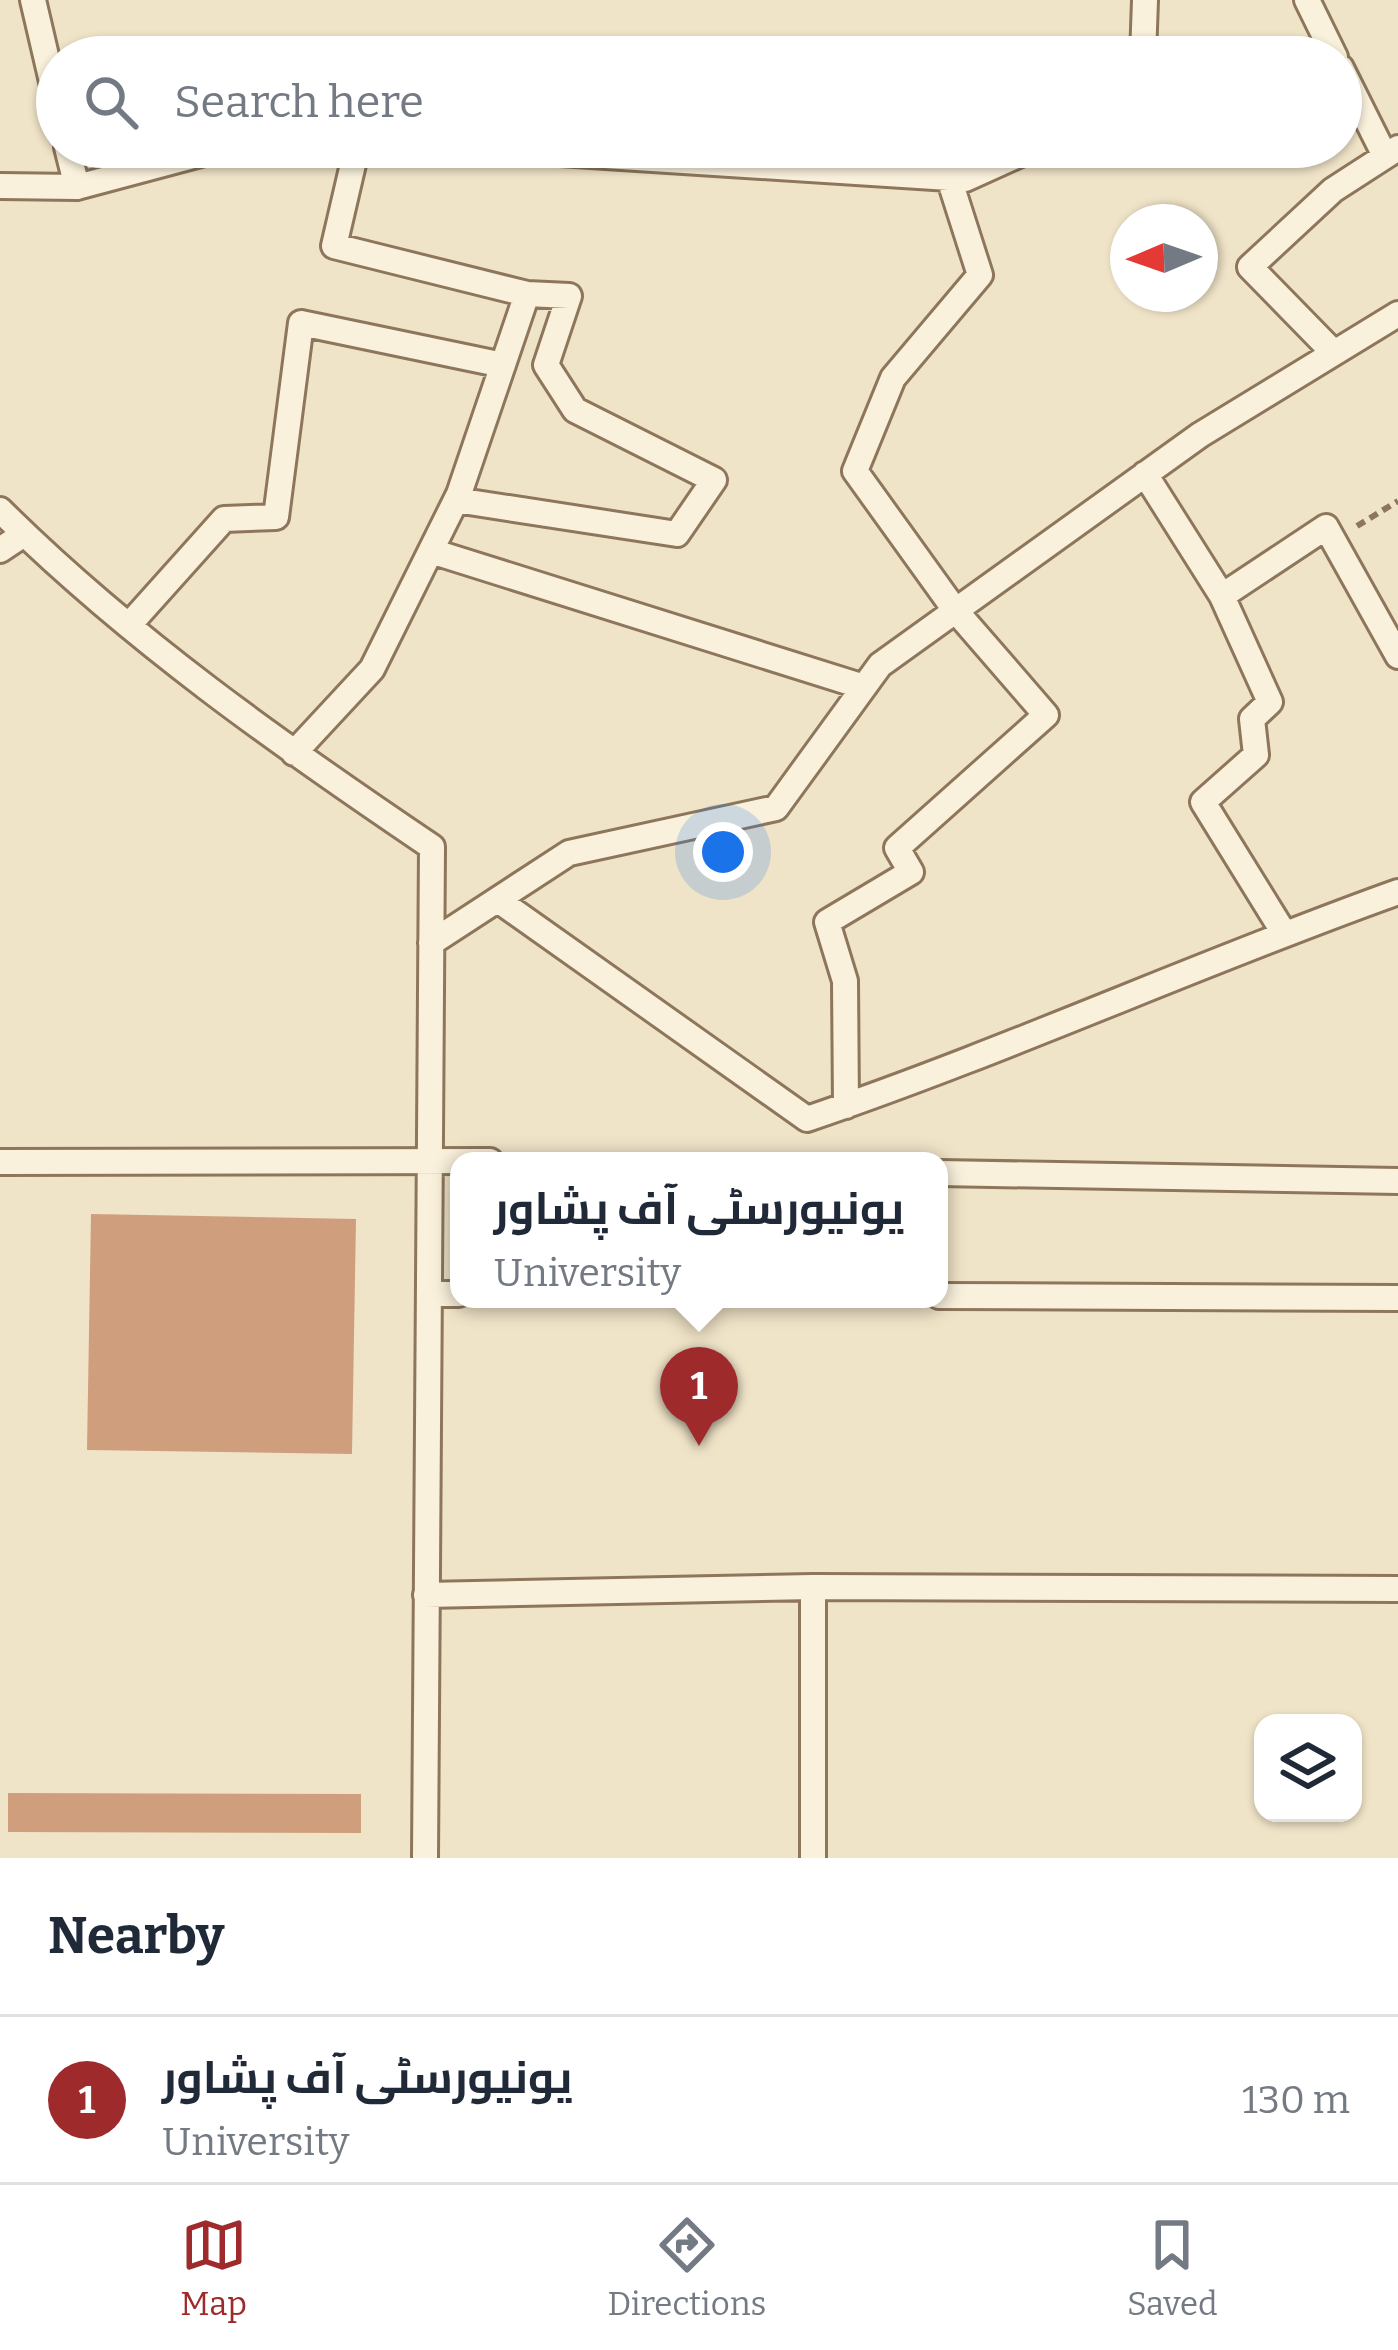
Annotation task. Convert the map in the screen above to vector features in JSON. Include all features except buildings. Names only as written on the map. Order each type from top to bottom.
[{"type":"street","points":[[33,0],[41,36]]},
{"type":"street","points":[[1144,36],[1145,0]]},
{"type":"street","points":[[1307,0],[1325,36]]},
{"type":"street","points":[[1334,353],[1250,267],[1333,190],[1392,152],[1362,103]]},
{"type":"street","points":[[72,168],[77,187]]},
{"type":"street","points":[[0,186],[77,187],[148,168]]},
{"type":"street","points":[[352,168],[334,246],[527,294],[569,296],[546,365],[575,410],[714,480],[677,534],[456,500]]},
{"type":"street","points":[[793,168],[964,179],[989,168]]},
{"type":"street","points":[[846,1106],[845,981],[827,922],[911,872],[897,848],[1046,715],[955,610],[855,472],[893,378],[980,274],[949,178]]},
{"type":"street","points":[[294,753],[372,669],[456,500],[527,294]]},
{"type":"street","points":[[431,943],[569,853],[776,808],[880,665],[1201,435],[1398,314]]},
{"type":"street","points":[[130,625],[224,519],[276,517],[301,323],[503,365]]},
{"type":"street","points":[[1145,474],[1222,596],[1270,702],[1252,718],[1256,755],[1203,802],[1284,933]]},
{"type":"street","points":[[0,510],[130,625],[294,753],[432,847],[424,1858]]},
{"type":"street","points":[[1222,596],[1326,527],[1398,656]]},
{"type":"street","points":[[0,550],[24,534]]},
{"type":"street","points":[[431,551],[864,687]]},
{"type":"street","points":[[498,900],[807,1119],[969,1062],[1284,933],[1398,892]]},
{"type":"street","points":[[0,1162],[450,1160]]},
{"type":"street","points":[[948,1173],[1398,1181]]},
{"type":"street","points":[[429,1294],[450,1294]]},
{"type":"street","points":[[948,1296],[1398,1298]]},
{"type":"street","points":[[426,1595],[813,1587],[1398,1589]]},
{"type":"street","points":[[813,1587],[813,1858]]},
{"type":"path","points":[[1334,540],[1398,501]]},
{"type":"place","name":"یونیورسٹی آف پشاور","points":[[699,1446]]}]
